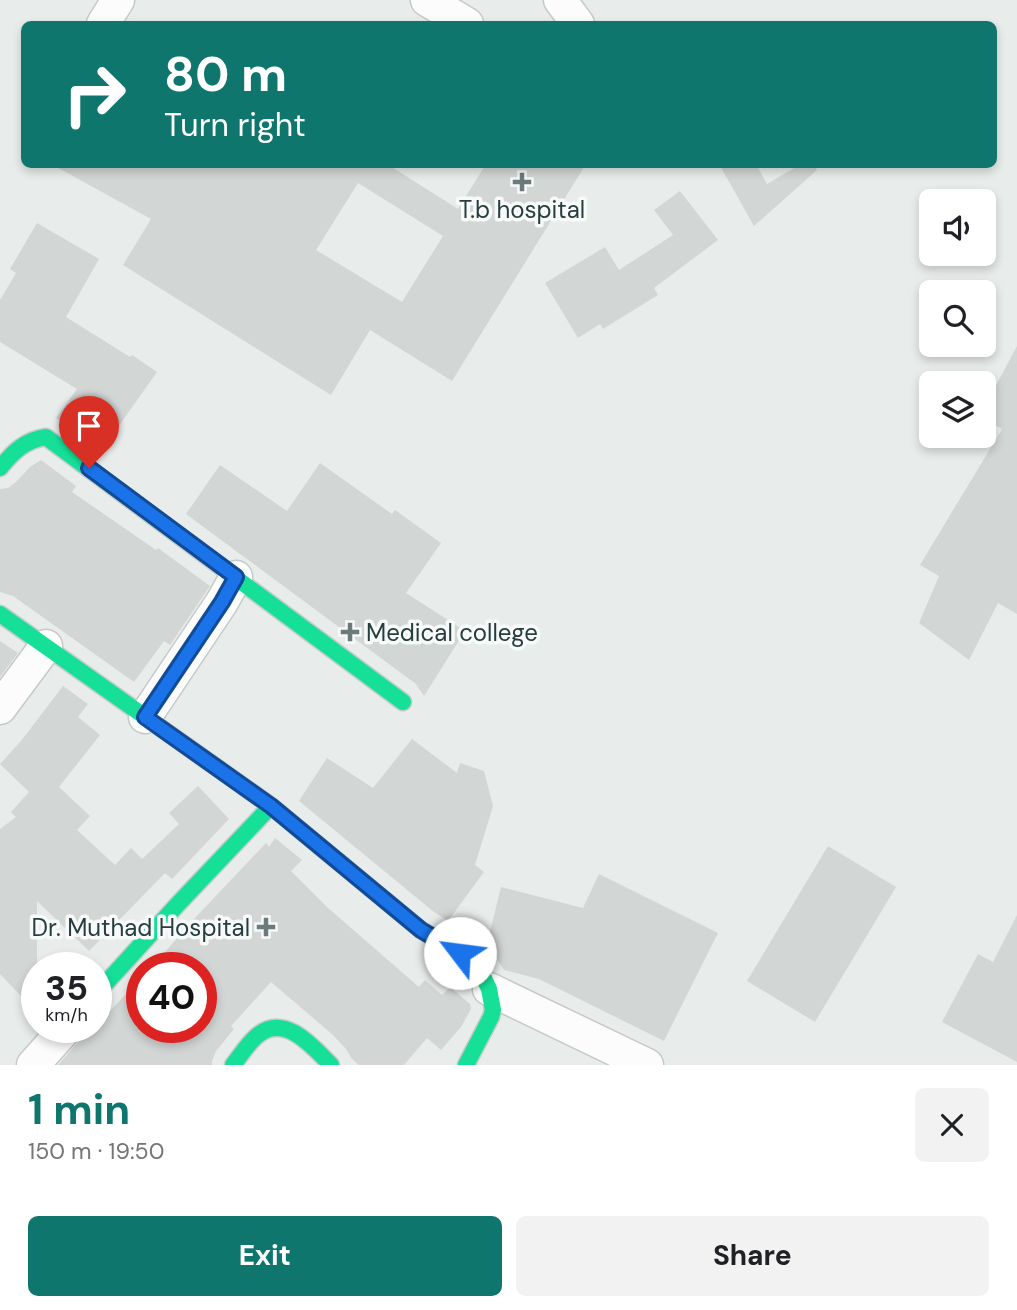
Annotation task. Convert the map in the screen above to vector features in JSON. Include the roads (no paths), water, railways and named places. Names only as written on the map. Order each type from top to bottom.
[{"type":"street","points":[[105,21],[118,0]]},
{"type":"street","points":[[427,0],[462,21]]},
{"type":"street","points":[[560,0],[576,21]]},
{"type":"street","points":[[0,468],[24,443],[46,437],[403,702]]},
{"type":"street","points":[[145,717],[236,577]]},
{"type":"street","points":[[0,614],[271,806],[421,930],[460,953],[482,974],[489,989],[493,1010],[466,1065]]},
{"type":"street","points":[[0,708],[46,646]]},
{"type":"street","points":[[112,976],[271,806]]},
{"type":"street","points":[[489,989],[647,1065]]},
{"type":"street","points":[[233,1065],[257,1036],[272,1028],[284,1027],[293,1031],[331,1065]]},
{"type":"street","points":[[33,1065],[53,1043]]},
{"type":"place","name":"T.b hospital","points":[[522,182]]},
{"type":"place","name":"Medical college","points":[[350,632]]},
{"type":"place","name":"Dr. Muthad Hospital","points":[[266,927]]}]
